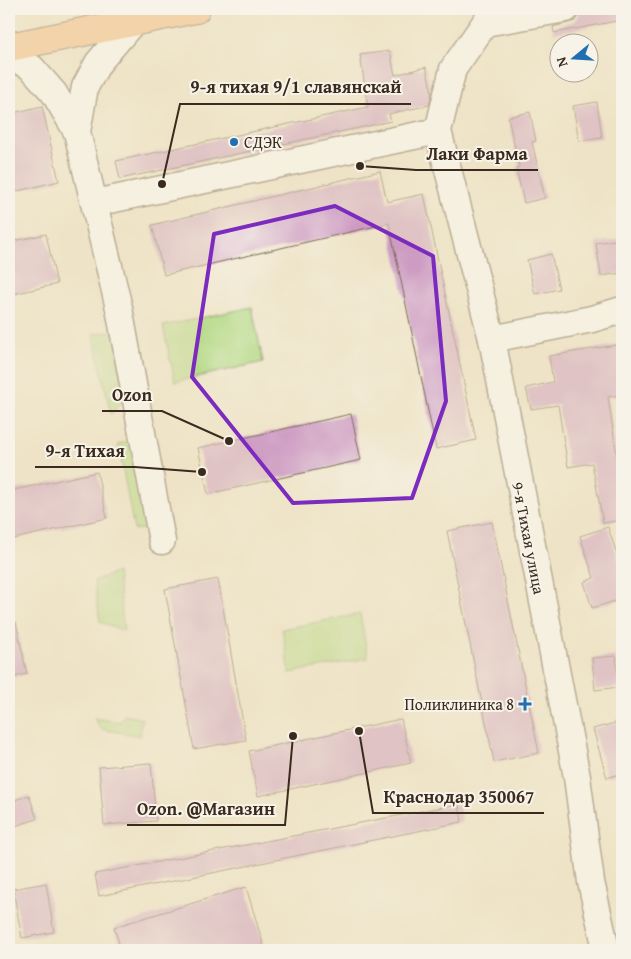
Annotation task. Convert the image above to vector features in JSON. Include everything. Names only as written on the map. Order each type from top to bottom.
[{"type":"main road","points":[[9,47],[196,9]]},
{"type":"street","points":[[95,203],[438,131],[453,69],[485,24],[566,9]]},
{"type":"street","points":[[77,132],[85,87],[98,62],[133,22]]},
{"type":"street","points":[[9,55],[32,68],[44,81],[54,93],[77,132],[119,308],[162,541]]},
{"type":"street","name":"9-я Тихая улица","points":[[438,131],[492,339],[577,777],[591,882],[610,948]]},
{"type":"street","points":[[492,339],[592,319],[622,310]]},
{"type":"highlighted area","points":[[335,206],[433,256],[446,401],[412,498],[293,503],[192,377],[214,234]]},
{"type":"green space","points":[[252,307],[263,362],[175,382],[163,326]]},
{"type":"green space","points":[[115,331],[125,399],[111,414],[93,334]]},
{"type":"green space","points":[[133,440],[149,528],[134,530],[118,444]]},
{"type":"green space","points":[[117,572],[124,631],[100,622],[94,581]]},
{"type":"green space","points":[[360,614],[368,658],[290,673],[282,629]]},
{"type":"green space","points":[[124,715],[142,719],[140,736],[101,729],[94,718],[120,722]]},
{"type":"building","points":[[590,9],[622,9],[622,20],[554,32],[553,27],[575,21],[580,11]]},
{"type":"building","points":[[390,51],[395,75],[426,67],[432,92],[429,105],[389,114],[391,121],[120,179],[116,161],[368,107],[360,55]]},
{"type":"building","points":[[597,102],[602,138],[579,141],[573,106]]},
{"type":"building","points":[[42,106],[59,181],[9,193],[9,114]]},
{"type":"building","points":[[530,112],[536,141],[532,142],[545,198],[524,203],[516,168],[519,167],[508,117]]},
{"type":"building","points":[[380,171],[387,202],[424,194],[476,440],[436,449],[389,223],[164,275],[152,225]]},
{"type":"building","points":[[46,234],[57,284],[9,295],[9,242]]},
{"type":"building","points":[[621,239],[622,273],[601,276],[596,243]]},
{"type":"building","points":[[551,254],[559,289],[535,294],[527,260]]},
{"type":"building","points":[[622,344],[622,395],[608,397],[620,476],[622,475],[622,520],[603,523],[592,463],[568,467],[558,405],[531,409],[526,388],[553,382],[549,356]]},
{"type":"building","points":[[351,414],[361,460],[208,494],[198,448]]},
{"type":"building","points":[[97,472],[107,518],[9,540],[9,491]]},
{"type":"building","points":[[492,522],[539,753],[494,762],[447,531]]},
{"type":"building","points":[[608,527],[622,570],[622,599],[592,608],[584,582],[594,578],[580,536]]},
{"type":"building","points":[[218,579],[246,740],[194,749],[165,589]]},
{"type":"building","points":[[9,622],[16,622],[27,674],[9,678]]},
{"type":"building","points":[[616,656],[619,687],[595,690],[592,658]]},
{"type":"building","points":[[401,719],[411,763],[258,796],[249,751]]},
{"type":"building","points":[[622,721],[622,773],[607,778],[593,729]]},
{"type":"building","points":[[151,763],[156,821],[104,825],[99,767]]},
{"type":"building","points":[[29,795],[37,819],[9,828],[9,802]]},
{"type":"building","points":[[459,804],[462,822],[99,896],[95,874]]},
{"type":"building","points":[[46,883],[54,932],[22,938],[13,889]]},
{"type":"building","points":[[246,887],[265,950],[121,950],[114,927]]},
{"type":"place","name":"СДЭК","points":[[234,142]]},
{"type":"place","name":"Лаки Фарма","points":[[360,166]]},
{"type":"place","name":"9-я тихая 9/1 славянскай","points":[[162,184]]},
{"type":"place","name":"Ozon","points":[[229,441]]},
{"type":"place","name":"9-я Тихая","points":[[202,472]]},
{"type":"place","name":"Поликлиника 8","points":[[525,704]]},
{"type":"place","name":"Краснодар 350067","points":[[359,731]]},
{"type":"place","name":"Ozon. @Магазин","points":[[293,736]]}]
